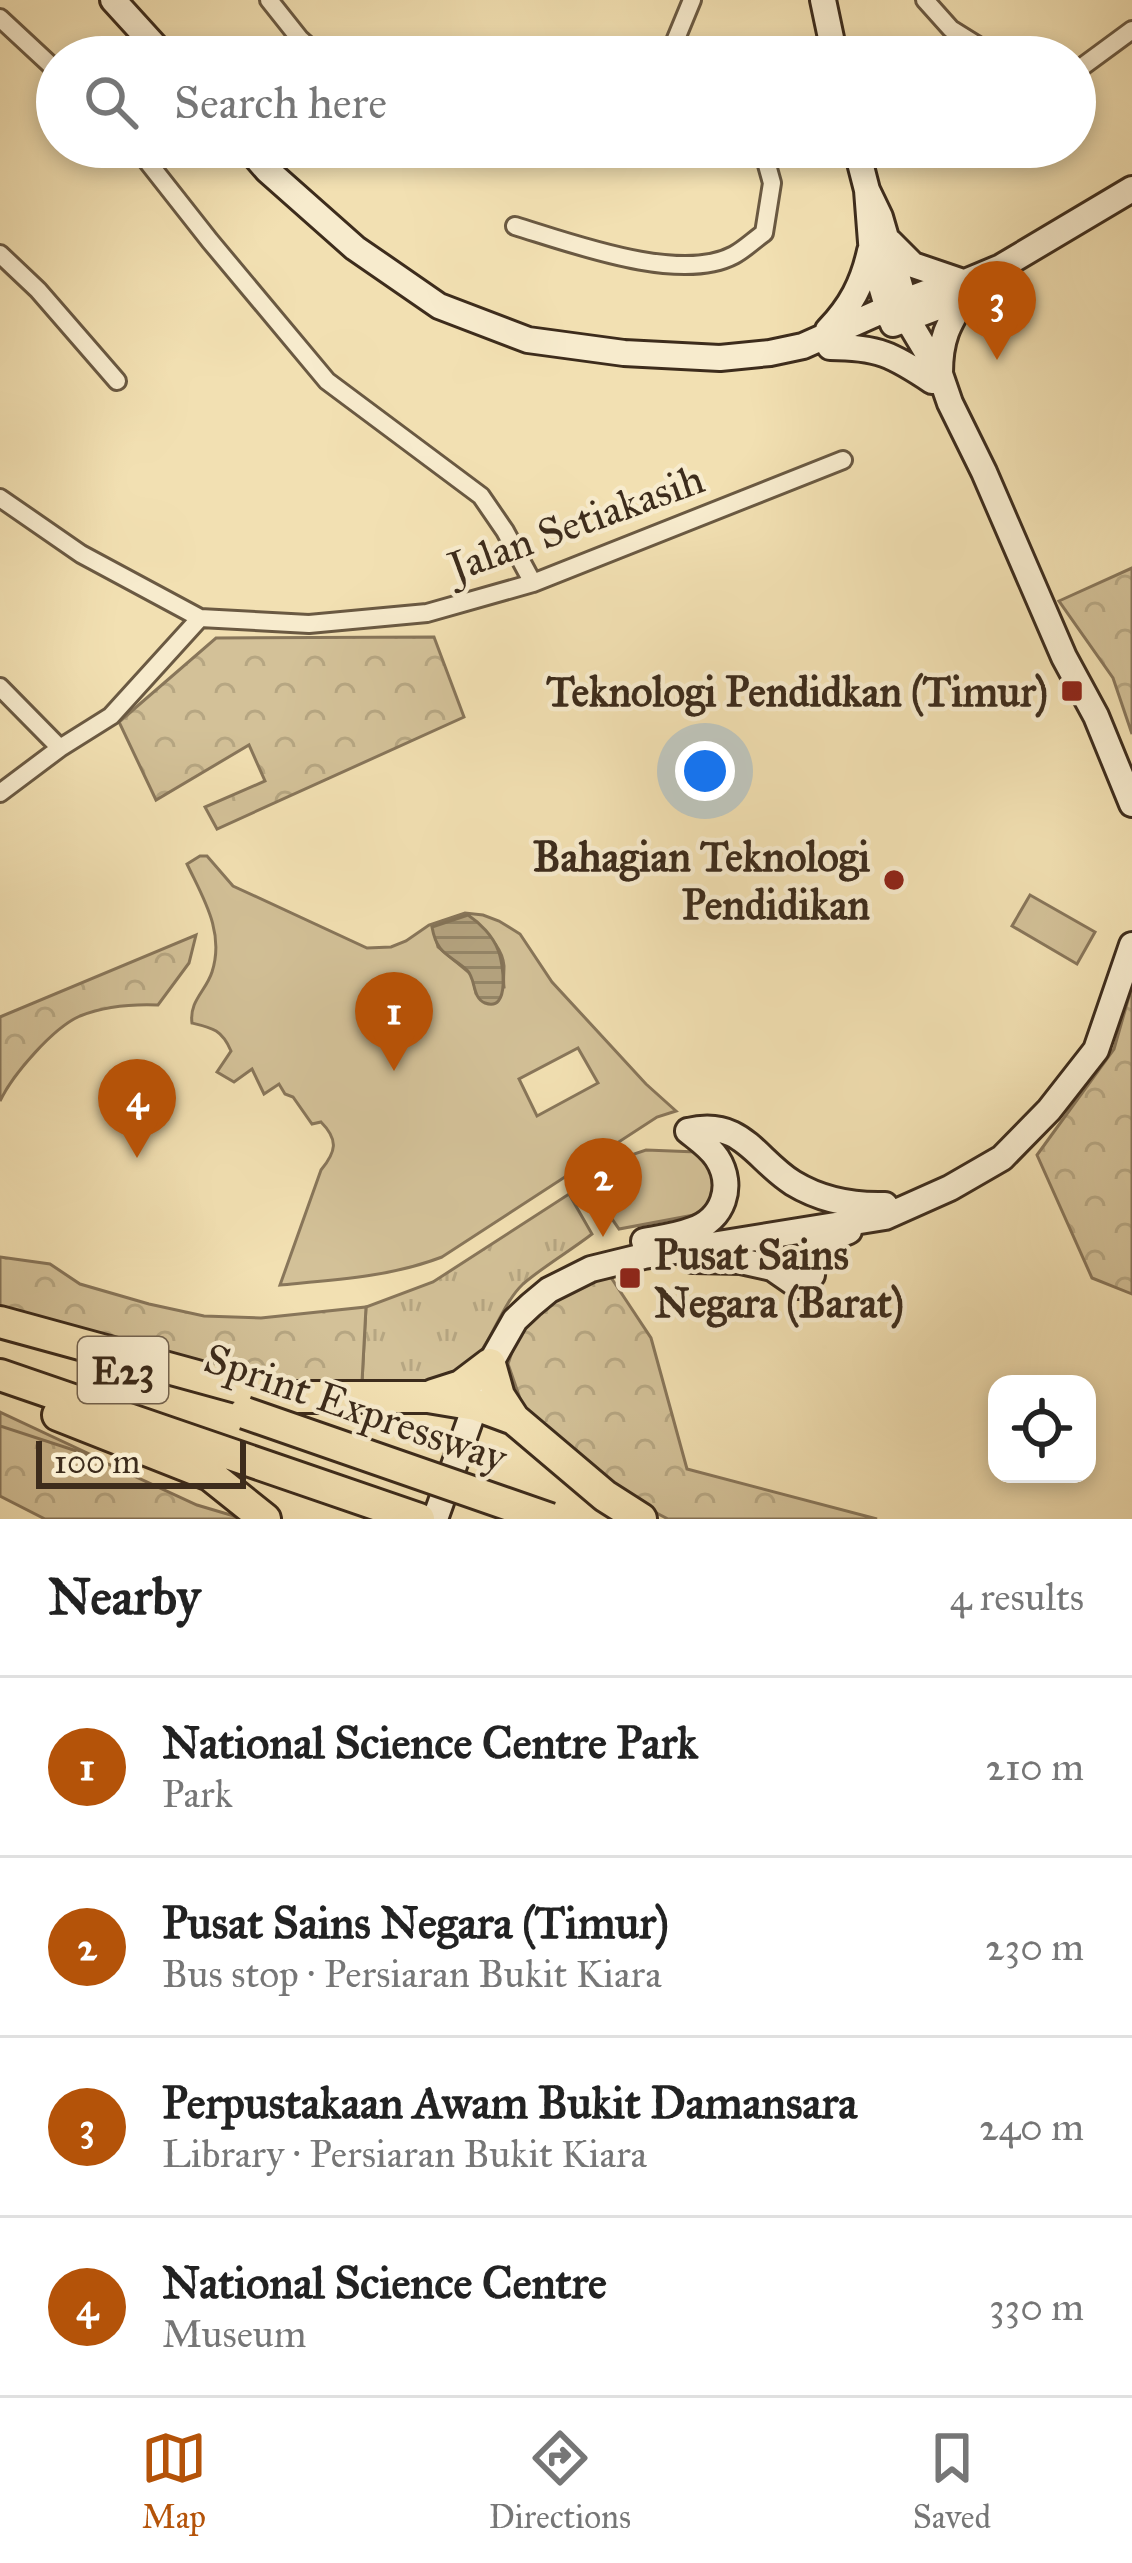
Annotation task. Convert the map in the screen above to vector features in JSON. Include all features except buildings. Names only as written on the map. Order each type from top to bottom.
[{"type":"highway","points":[[0,1324],[248,1390],[292,1397],[428,1397],[476,1405],[514,1420]]},
{"type":"highway","name":"Sprint Expressway","points":[[0,1324],[550,1519]]},
{"type":"highway","points":[[428,1397],[461,1386],[490,1364],[499,1396],[514,1420],[605,1496],[641,1519]]},
{"type":"highway","name":"Sprint Expressway","points":[[0,1376],[419,1519]]},
{"type":"highway","points":[[0,1386],[33,1405],[210,1475],[265,1519]]},
{"type":"street","points":[[112,0],[145,36]]},
{"type":"street","points":[[269,0],[299,36]]},
{"type":"street","points":[[675,36],[692,0]]},
{"type":"street","points":[[823,0],[831,36]]},
{"type":"street","points":[[926,0],[962,36]]},
{"type":"street","points":[[0,18],[36,51]]},
{"type":"street","points":[[1096,56],[1132,30]]},
{"type":"street","points":[[153,168],[327,381],[481,496],[532,583]]},
{"type":"street","points":[[265,168],[356,248],[439,305],[528,340],[624,353],[720,358],[818,343],[897,313],[946,304],[973,282],[1132,188]]},
{"type":"street","points":[[515,226],[608,254],[687,267],[731,257],[764,233],[772,183],[768,168]]},
{"type":"street","points":[[861,168],[897,313],[984,472],[1132,804]]},
{"type":"street","points":[[818,343],[853,300],[879,236]]},
{"type":"street","points":[[879,236],[913,265],[973,282]]},
{"type":"street","points":[[0,254],[117,381]]},
{"type":"street","points":[[936,378],[945,331],[973,282]]},
{"type":"street","points":[[818,343],[893,356],[936,378]]},
{"type":"street","name":"Jalan Setiakasih","points":[[0,498],[80,554],[200,618],[309,624],[427,613],[532,583],[843,460]]},
{"type":"street","points":[[0,793],[111,716],[200,618]]},
{"type":"street","points":[[0,687],[60,748]]},
{"type":"street","points":[[803,1274],[825,1240],[950,1188],[1002,1158],[1049,1110],[1096,1050],[1132,946]]},
{"type":"street","points":[[435,1519],[490,1364],[515,1320],[587,1254],[697,1229],[721,1210],[724,1174],[717,1158],[688,1131],[717,1129],[735,1134],[791,1181],[830,1199],[858,1206],[911,1204]]},
{"type":"street","points":[[549,1290],[591,1269],[885,1216]]},
{"type":"street","points":[[803,1274],[802,1247],[809,1230]]},
{"type":"street","points":[[673,1252],[685,1259],[741,1262],[803,1274]]},
{"type":"green space","points":[[1132,568],[1132,734],[1113,678],[1059,601]]},
{"type":"green space","points":[[434,637],[464,717],[217,829],[205,807],[265,781],[249,745],[156,800],[119,722],[216,638]]},
{"type":"green space","points":[[207,856],[233,886],[367,948],[391,947],[429,925],[465,913],[499,921],[520,934],[552,982],[676,1111],[657,1117],[442,1257],[382,1273],[280,1285],[333,1140],[321,1122],[312,1124],[279,1084],[264,1094],[252,1069],[234,1082],[217,1072],[231,1051],[228,1044],[216,1031],[192,1023],[195,1002],[212,972],[216,943],[210,916],[187,864]],"holes":[[[468,915],[499,951],[504,987],[476,993],[472,975],[438,947],[433,927]],[[578,1048],[598,1083],[537,1116],[519,1079]]]},
{"type":"green space","points":[[1030,895],[1095,932],[1077,964],[1012,926]]},
{"type":"green space","points":[[196,935],[189,963],[158,1005],[108,1008],[69,1022],[35,1053],[0,1101],[0,1017]]},
{"type":"green space","points":[[1132,986],[1132,1294],[1092,1278],[1037,1155],[1114,1049]]},
{"type":"green space","points":[[646,1150],[697,1152],[706,1159],[720,1190],[699,1214],[619,1229],[586,1181]]},
{"type":"green space","points":[[569,1194],[592,1234],[523,1284],[468,1367],[435,1381],[362,1382],[366,1307],[433,1282]]},
{"type":"green space","points":[[0,1257],[50,1264],[80,1284],[204,1316],[261,1318],[366,1307],[362,1382],[269,1382],[0,1311]]},
{"type":"green space","points":[[610,1276],[651,1338],[687,1469],[877,1519],[668,1519],[626,1497],[523,1407],[508,1364],[522,1321],[562,1291]]},
{"type":"green space","points":[[0,1412],[98,1458],[0,1426]]},
{"type":"green space","points":[[0,1414],[197,1505],[244,1519],[45,1519],[0,1496]]},
{"type":"shaded area","points":[[468,915],[489,935],[500,956],[502,994],[493,1004],[481,1001],[470,974],[441,949],[434,936],[432,927]]},
{"type":"place","name":"Perpustakaan Awam Bukit Damansara","points":[[997,360]]},
{"type":"place","name":"Teknologi Pendidkan (Timur)","points":[[1072,691]]},
{"type":"place","name":"Bahagian Teknologi Pendidikan","points":[[894,880]]},
{"type":"place","name":"National Science Centre Park","points":[[394,1071]]},
{"type":"place","name":"National Science Centre","points":[[137,1158]]},
{"type":"place","name":"Pusat Sains Negara (Timur)","points":[[603,1237]]},
{"type":"place","name":"Pusat Sains Negara (Barat)","points":[[630,1278]]}]
